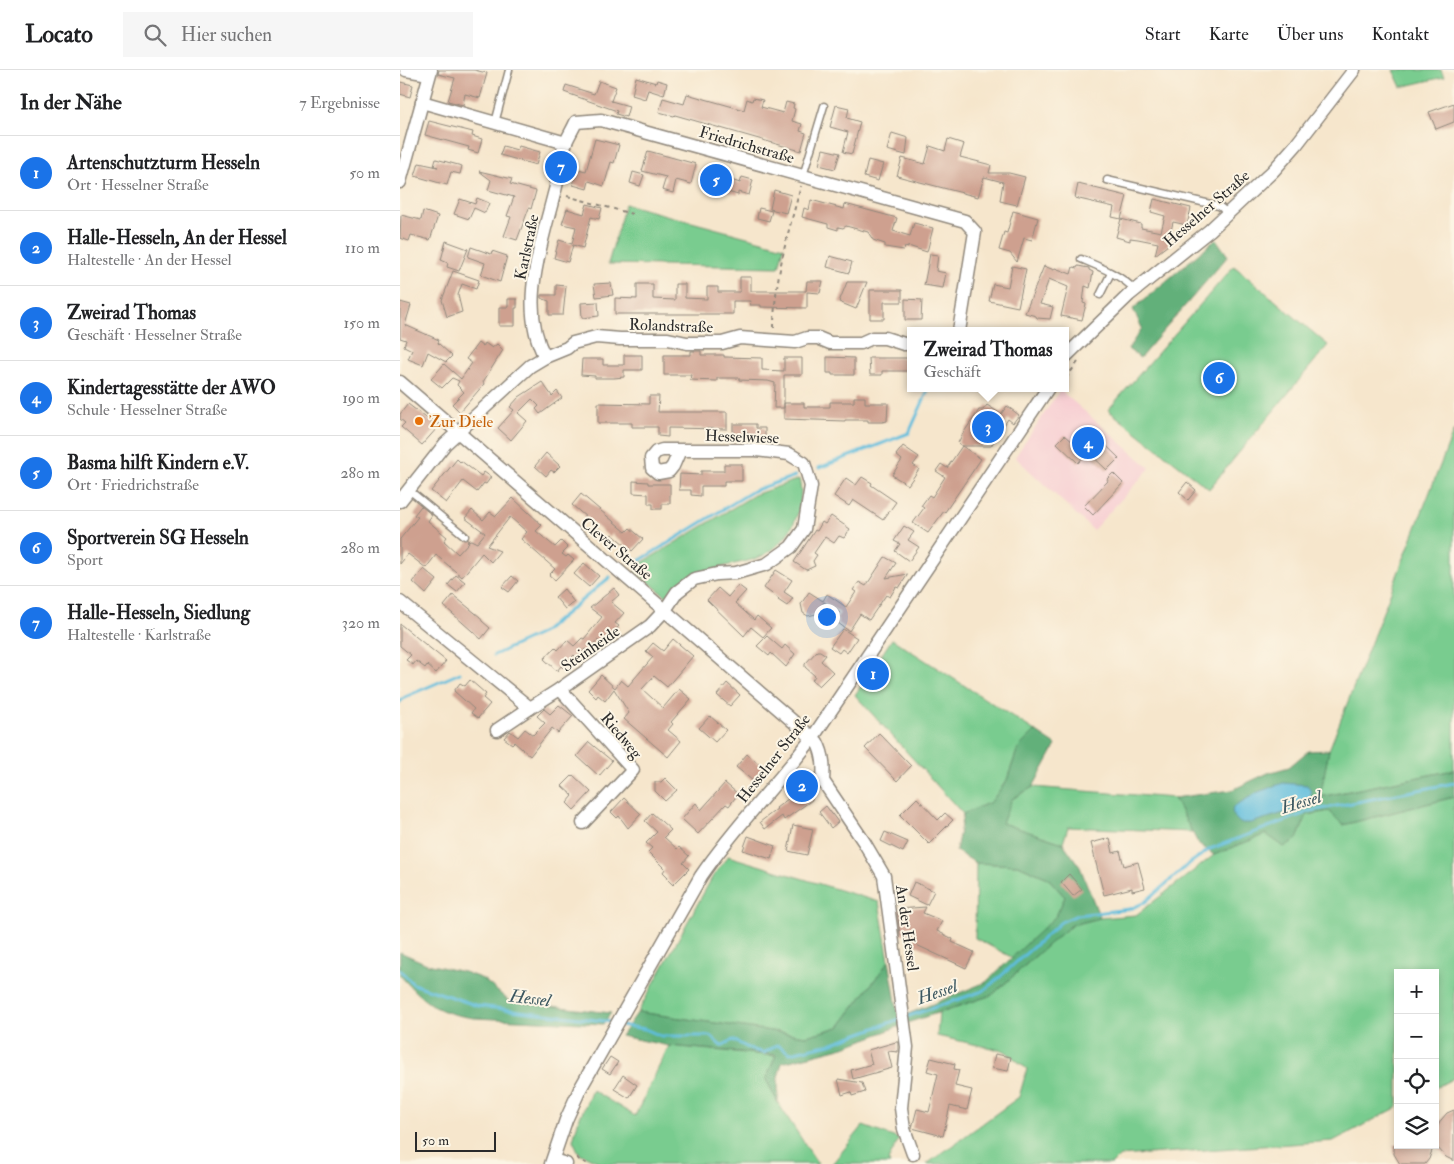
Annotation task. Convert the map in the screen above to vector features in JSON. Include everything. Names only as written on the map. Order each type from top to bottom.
[{"type":"street","points":[[400,182],[430,72],[406,70]]},
{"type":"street","name":"Hesselner Straße","points":[[1069,353],[1106,315],[1228,213],[1273,171],[1296,145],[1354,70]]},
{"type":"street","points":[[422,102],[566,144]]},
{"type":"street","name":"Friedrichstraße","points":[[566,144],[576,122],[602,120],[965,222],[975,232],[959,327]]},
{"type":"street","name":"Karlstraße","points":[[545,357],[538,343],[533,308],[533,283],[537,258],[566,144]]},
{"type":"street","name":"Rolandstraße","points":[[400,501],[445,444],[530,366],[545,357],[567,348],[573,343],[596,337],[668,339],[687,343],[722,343],[740,338],[794,342],[807,338],[818,338],[830,343],[861,343],[872,338],[885,338],[907,344]]},
{"type":"street","name":"Clever Straße","points":[[400,382],[813,737]]},
{"type":"street","name":"Hesselner Straße","points":[[552,1162],[575,1099],[676,919],[714,857],[813,737],[1045,392]]},
{"type":"street","name":"Hesselwiese","points":[[665,610],[677,592],[694,579],[717,574],[736,573],[767,564],[790,546],[804,529],[811,484],[804,463],[789,454],[756,450],[680,450]]},
{"type":"street","points":[[400,602],[530,708]]},
{"type":"street","name":"Steinheide","points":[[497,730],[560,689],[650,626],[665,610]]},
{"type":"street","name":"Riedweg","points":[[560,689],[633,770],[583,823]]},
{"type":"street","points":[[787,770],[791,774],[809,781],[823,781],[825,765],[820,749],[813,737]]},
{"type":"street","name":"An der Hessel","points":[[823,781],[864,842],[884,876],[907,1047],[901,1108],[904,1129],[913,1154]]},
{"type":"street","points":[[552,1162],[569,1159]]},
{"type":"lane","points":[[495,123],[509,70]]},
{"type":"lane","points":[[803,177],[824,106]]},
{"type":"lane","points":[[1107,180],[1219,206],[1228,213]]},
{"type":"lane","points":[[1081,259],[1128,282],[1136,290]]},
{"type":"lane","points":[[1100,295],[1110,273]]},
{"type":"lane","points":[[409,490],[465,536]]},
{"type":"path","points":[[774,341],[776,282],[803,177]]},
{"type":"path","points":[[555,192],[632,214]]},
{"type":"path","points":[[569,1159],[590,1164]]},
{"type":"shaded area","points":[[1059,392],[1062,392],[1150,468],[1093,530],[1015,457]]},
{"type":"green space","points":[[1393,70],[1441,70],[1444,77],[1401,87]]},
{"type":"green space","points":[[625,204],[784,247],[779,267],[608,264]]},
{"type":"green space","points":[[1216,239],[1228,256],[1140,358],[1128,349],[1142,328],[1133,309]]},
{"type":"green space","points":[[1234,266],[1328,345],[1209,489],[1108,410]]},
{"type":"green space","points":[[1454,430],[1454,770],[1319,797],[1329,750]]},
{"type":"green space","points":[[799,479],[800,501],[794,523],[780,543],[762,556],[717,569],[667,597],[636,572],[635,567],[754,495]]},
{"type":"green space","points":[[892,639],[1035,731],[1018,748],[1007,780],[991,802],[963,814],[855,695]]},
{"type":"green space","points":[[1035,731],[1056,745],[1033,787],[1012,799],[1002,823],[1063,843],[1080,867],[1100,918],[1072,925],[992,995],[907,1023],[906,1015],[986,982],[1056,916],[1065,897],[1048,878],[1018,865],[976,863],[956,851],[963,814],[991,802],[1007,780],[1018,748]]},
{"type":"green space","points":[[1329,750],[1320,797],[1454,770],[1454,797],[1343,825],[1329,811],[1307,815],[1297,839],[1284,847],[1266,834],[1214,855],[1198,843],[1174,798],[1232,790],[1268,773],[1289,767],[1308,751]]},
{"type":"green space","points":[[1033,787],[1174,798],[1192,832],[1068,827],[1063,843],[1001,823],[1012,799]]},
{"type":"green space","points":[[1454,797],[1454,1078],[1439,1086],[1439,969],[1394,969],[1394,1109],[1333,1141],[1120,1156],[1112,1164],[927,1164],[1019,1097],[1027,1069],[1005,1051],[937,1036],[939,1013],[992,995],[1072,925],[1100,918],[1136,915],[1214,855],[1266,834],[1284,846],[1297,839],[1307,815],[1329,811],[1343,825]]},
{"type":"green space","points":[[728,856],[879,902],[889,961],[839,1027],[806,1036],[638,1012],[713,876]]},
{"type":"green space","points":[[976,863],[1018,865],[1048,878],[1065,897],[1056,916],[1013,958],[975,938]]},
{"type":"green space","points":[[400,952],[427,964],[464,972],[483,979],[509,1001],[611,1013],[603,1024],[474,1018],[450,1013],[424,1000],[400,975]]},
{"type":"green space","points":[[889,961],[900,1026],[844,1047],[782,1063],[778,1077],[778,1103],[766,1079],[776,1055],[669,1046],[621,1036],[638,1012],[806,1036],[839,1027]]},
{"type":"green space","points":[[669,1046],[776,1056],[766,1079],[778,1103],[818,1164],[603,1164],[579,1153],[573,1140],[578,1122],[592,1090],[635,1116]]},
{"type":"green space","points":[[863,1126],[899,1139],[888,1160],[890,1164],[832,1164]]},
{"type":"water","points":[[1283,783],[1307,785],[1311,795],[1307,806],[1251,823],[1240,823],[1233,814],[1233,807],[1258,792]]},
{"type":"building","points":[[439,70],[474,70],[487,73],[480,98],[465,94],[463,105],[448,101],[455,78],[438,74]]},
{"type":"building","points":[[636,77],[656,83],[657,80],[667,83],[664,95],[648,90],[645,99],[632,95]]},
{"type":"building","points":[[599,81],[616,87],[611,101],[629,106],[626,117],[616,114],[617,111],[564,92],[566,85],[594,94]]},
{"type":"building","points":[[400,82],[413,85],[410,97],[400,94]]},
{"type":"building","points":[[687,94],[744,110],[747,99],[752,101],[753,98],[763,100],[761,107],[783,113],[786,102],[794,104],[793,108],[795,109],[792,121],[802,124],[800,131],[806,133],[801,151],[659,112],[663,98],[684,104]]},
{"type":"building","points":[[1454,103],[1454,122],[1436,129],[1429,112]]},
{"type":"building","points":[[836,105],[849,108],[847,118],[860,122],[852,154],[843,152],[848,132],[830,127]]},
{"type":"building","points":[[429,121],[473,132],[472,136],[482,139],[478,153],[468,150],[469,147],[425,135]]},
{"type":"building","points":[[892,133],[908,138],[906,155],[887,150]]},
{"type":"building","points":[[595,139],[619,145],[614,163],[611,162],[604,186],[589,181],[587,189],[573,185],[578,169],[586,171]]},
{"type":"building","points":[[948,139],[964,144],[960,157],[991,165],[989,173],[1009,173],[1025,177],[1017,205],[1000,201],[1003,182],[984,177],[978,197],[897,176],[902,158],[925,164],[930,146],[945,151]]},
{"type":"building","points":[[503,146],[517,150],[519,146],[540,152],[536,165],[500,155]]},
{"type":"building","points":[[823,149],[840,153],[835,169],[819,165]]},
{"type":"building","points":[[648,151],[696,164],[691,184],[676,180],[673,193],[662,190],[666,177],[642,171]]},
{"type":"building","points":[[436,159],[462,166],[460,174],[451,172],[447,185],[415,176],[419,163],[438,167],[434,166]]},
{"type":"building","points":[[868,160],[883,164],[878,181],[864,177]]},
{"type":"building","points":[[712,169],[726,172],[725,178],[740,183],[742,177],[753,180],[749,195],[738,192],[738,195],[707,188]]},
{"type":"building","points":[[479,171],[512,179],[510,184],[536,191],[531,209],[529,208],[517,240],[504,236],[511,217],[507,216],[514,197],[488,190],[491,180]]},
{"type":"building","points":[[633,172],[644,175],[640,186],[630,183]]},
{"type":"building","points":[[1078,184],[1127,196],[1121,219],[1112,217],[1114,207],[1075,198]]},
{"type":"building","points":[[774,190],[791,195],[786,213],[770,209]]},
{"type":"building","points":[[477,198],[489,203],[485,213],[474,208],[469,219],[454,214],[460,199],[475,204]]},
{"type":"building","points":[[1154,199],[1191,208],[1187,225],[1173,222],[1168,245],[1155,255],[1158,243],[1130,238],[1130,241],[1116,237],[1121,219],[1141,224],[1141,228],[1161,232],[1165,216],[1151,212]]},
{"type":"building","points":[[811,200],[844,209],[845,204],[897,218],[893,231],[910,236],[914,223],[933,228],[927,252],[908,246],[904,250],[885,247],[885,244],[873,240],[868,232],[846,226],[843,228],[838,227],[838,230],[828,227],[828,224],[802,217],[804,208],[809,210]]},
{"type":"building","points":[[587,204],[602,208],[599,219],[591,217],[583,248],[573,245],[568,262],[554,258],[559,240],[572,244],[576,227],[562,224],[567,209],[584,214]]},
{"type":"building","points":[[759,208],[772,211],[769,221],[757,218]]},
{"type":"building","points":[[423,211],[438,216],[430,240],[411,235],[409,241],[400,238],[401,215],[421,220]]},
{"type":"building","points":[[1013,211],[1038,218],[1032,240],[1024,238],[1017,262],[1010,253],[999,250],[1004,232],[1007,233]]},
{"type":"building","points":[[446,241],[468,249],[459,271],[447,267],[448,263],[441,260]]},
{"type":"building","points":[[471,247],[491,254],[492,251],[507,256],[500,282],[481,275],[485,263],[468,257]]},
{"type":"building","points":[[930,254],[938,255],[936,271],[946,273],[943,288],[924,285]]},
{"type":"building","points":[[830,256],[852,262],[849,273],[827,267]]},
{"type":"building","points":[[1012,266],[1026,269],[1018,307],[989,301],[993,284],[1008,287]]},
{"type":"building","points":[[1044,266],[1071,274],[1073,267],[1077,268],[1078,266],[1089,268],[1093,272],[1090,288],[1085,286],[1083,303],[1086,304],[1082,320],[1061,316],[1068,287],[1049,279],[1040,304],[1053,307],[1050,319],[1037,318],[1025,313]]},
{"type":"building","points":[[453,271],[479,280],[476,289],[462,284],[458,295],[462,312],[447,317],[442,300]]},
{"type":"building","points":[[740,277],[751,277],[751,291],[806,291],[807,281],[823,281],[820,293],[807,292],[807,308],[761,307],[761,305],[750,305],[751,301],[733,301],[733,314],[615,314],[615,298],[637,299],[637,284],[653,284],[653,299],[675,300],[675,284],[685,284],[685,298],[707,299],[707,287],[718,287],[718,292],[740,292]]},
{"type":"building","points":[[847,282],[867,282],[856,309],[839,302]]},
{"type":"building","points":[[611,283],[613,295],[596,297],[594,284]]},
{"type":"building","points":[[556,285],[566,286],[563,315],[549,315],[549,301],[541,298],[541,295],[556,295]]},
{"type":"building","points":[[870,290],[902,290],[902,302],[884,302],[884,319],[870,319]]},
{"type":"building","points":[[508,299],[517,299],[515,326],[499,326],[499,307],[508,307]]},
{"type":"building","points":[[905,299],[922,300],[921,320],[905,320]]},
{"type":"building","points":[[400,302],[411,305],[405,325],[439,340],[438,343],[452,356],[446,362],[428,352],[423,365],[408,359],[412,350],[404,346],[406,340],[400,338]]},
{"type":"building","points":[[598,302],[599,316],[582,318],[581,303]]},
{"type":"building","points":[[478,343],[483,347],[485,343],[492,348],[497,344],[503,350],[483,382],[484,384],[460,412],[452,404],[464,392],[457,385],[459,381],[452,378],[442,388],[431,379],[444,364],[461,379],[472,363],[466,359]]},
{"type":"building","points":[[691,351],[701,351],[701,355],[762,358],[762,370],[784,371],[784,358],[802,358],[802,375],[784,375],[784,408],[774,408],[775,383],[739,380],[739,378],[717,378],[717,381],[690,380],[691,375],[664,375],[664,355],[691,355]]},
{"type":"building","points":[[624,355],[642,355],[642,370],[624,370],[624,377],[614,378],[595,378],[595,376],[581,375],[582,359],[603,359],[603,365],[624,365]]},
{"type":"building","points":[[827,357],[854,358],[854,375],[832,375],[832,373],[827,373]]},
{"type":"building","points":[[869,358],[907,358],[907,371],[882,371],[882,375],[870,375]]},
{"type":"building","points":[[542,382],[552,396],[557,391],[562,398],[540,414],[536,409],[539,406],[532,399],[518,413],[527,421],[511,440],[498,428],[514,410],[510,407],[519,397]]},
{"type":"building","points":[[649,396],[659,396],[658,412],[727,412],[727,429],[668,428],[668,437],[658,436],[658,427],[632,427],[632,423],[598,423],[598,403],[649,404]]},
{"type":"building","points":[[854,397],[865,397],[865,403],[888,403],[887,421],[784,419],[784,403],[804,403],[804,407],[830,407],[830,402],[854,402]]},
{"type":"building","points":[[408,404],[438,427],[422,445],[401,427],[405,423],[400,419],[400,414]]},
{"type":"building","points":[[987,405],[1001,414],[1007,406],[1019,415],[1013,423],[1008,419],[991,446],[962,446],[958,443],[962,435],[979,410],[983,410]]},
{"type":"building","points":[[733,424],[756,424],[756,428],[765,428],[765,438],[749,438],[747,431],[747,438],[733,439]]},
{"type":"building","points":[[1088,428],[1119,458],[1107,470],[1088,452],[1078,463],[1057,443],[1065,435],[1074,443]]},
{"type":"building","points":[[903,446],[919,457],[913,465],[919,469],[908,485],[892,475],[902,460],[896,455]]},
{"type":"building","points":[[962,446],[981,459],[945,512],[928,533],[913,523],[924,508],[921,506],[929,495],[932,497],[945,477],[936,471],[941,464],[947,468]]},
{"type":"building","points":[[546,453],[560,466],[554,472],[551,470],[546,476],[535,466]]},
{"type":"building","points":[[457,459],[481,476],[484,472],[491,477],[477,492],[463,481],[446,503],[431,491]]},
{"type":"building","points":[[724,464],[742,464],[742,481],[724,481],[724,486],[701,486],[701,496],[691,495],[691,490],[679,490],[680,474],[701,475],[701,471],[724,471]]},
{"type":"building","points":[[1113,473],[1123,483],[1093,515],[1084,506],[1108,481],[1107,479]]},
{"type":"building","points":[[862,477],[896,502],[883,520],[853,500],[849,506],[834,496],[846,478],[856,485]]},
{"type":"building","points":[[633,481],[648,482],[648,484],[670,484],[670,504],[662,504],[662,509],[653,509],[653,504],[648,504],[648,494],[633,493]]},
{"type":"building","points":[[1187,482],[1196,490],[1188,500],[1179,492]]},
{"type":"building","points":[[581,494],[626,532],[630,528],[643,539],[632,551],[612,534],[609,537],[572,505]]},
{"type":"building","points":[[513,498],[542,525],[536,531],[555,547],[561,541],[568,548],[562,554],[566,557],[568,555],[574,560],[555,580],[549,575],[555,569],[521,539],[527,532],[510,517],[487,546],[500,551],[491,562],[482,553],[462,577],[436,555],[426,568],[408,554],[400,564],[400,539],[418,517],[414,515],[421,506],[432,515],[428,521],[447,537],[444,541],[458,554],[469,542],[467,541],[471,540],[477,543],[485,533],[465,518],[472,510],[483,520],[490,512],[496,516]]},
{"type":"building","points":[[831,516],[850,529],[844,538],[839,536],[834,543],[825,537],[814,553],[817,555],[813,561],[815,566],[806,570],[794,562],[815,530],[817,531],[822,522],[825,524]]},
{"type":"building","points":[[904,526],[914,532],[908,540],[919,547],[909,561],[895,551],[900,544],[894,541]]},
{"type":"building","points":[[885,557],[896,563],[886,578],[908,574],[899,588],[896,587],[890,597],[886,595],[869,620],[860,614],[849,631],[838,623],[839,621],[836,619],[840,613],[824,602],[816,614],[808,616],[803,613],[801,604],[809,592],[823,601],[827,594],[846,607],[856,592],[853,590],[859,582],[866,586]]},
{"type":"building","points":[[584,563],[599,576],[589,587],[574,574]]},
{"type":"building","points":[[424,569],[437,580],[426,594],[413,582]]},
{"type":"building","points":[[776,570],[792,580],[784,592],[793,598],[787,606],[764,588]]},
{"type":"building","points":[[456,575],[465,582],[457,592],[448,585]]},
{"type":"building","points":[[512,576],[518,581],[509,592],[502,587]]},
{"type":"building","points":[[738,585],[746,591],[735,603],[754,620],[757,616],[771,628],[763,637],[751,627],[744,636],[707,600],[718,588],[728,597]]},
{"type":"building","points":[[614,588],[619,595],[611,602],[624,613],[615,623],[619,626],[603,645],[597,640],[587,651],[585,649],[577,658],[574,655],[563,668],[561,666],[557,671],[544,659],[555,647],[558,650],[567,640],[574,646],[582,638],[584,639],[602,617],[590,608]]},
{"type":"building","points":[[564,589],[574,602],[565,609],[555,597]]},
{"type":"building","points":[[453,595],[480,617],[490,628],[481,639],[444,606]]},
{"type":"building","points":[[400,624],[446,661],[436,673],[427,665],[425,668],[416,661],[413,665],[406,660],[411,655],[400,646]]},
{"type":"building","points":[[843,629],[857,638],[847,653],[842,649],[839,653],[830,647]]},
{"type":"building","points":[[767,636],[782,649],[785,645],[795,654],[786,667],[771,653],[769,656],[757,646]]},
{"type":"building","points":[[673,639],[693,656],[667,687],[654,676],[642,689],[663,708],[679,689],[691,699],[671,722],[673,724],[668,730],[681,741],[668,757],[624,719],[629,713],[614,689],[605,701],[598,695],[596,698],[588,690],[601,675],[615,688],[621,680],[628,686],[653,657],[646,651],[653,643],[663,651]]},
{"type":"building","points":[[817,651],[826,655],[821,661],[833,672],[819,686],[812,680],[815,676],[805,667],[805,664]]},
{"type":"building","points":[[470,680],[486,694],[483,698],[490,704],[478,718],[471,713],[474,709],[454,691],[460,683],[465,686]]},
{"type":"building","points":[[727,683],[740,695],[730,706],[717,695]]},
{"type":"building","points":[[559,705],[573,716],[558,733],[552,728],[530,756],[514,742],[512,744],[504,738],[510,731],[518,737],[525,729],[533,735],[545,723],[537,716],[544,709],[550,714]]},
{"type":"building","points":[[710,716],[726,730],[715,742],[699,728]]},
{"type":"building","points":[[879,733],[911,766],[897,781],[865,748]]},
{"type":"building","points":[[589,742],[612,761],[599,776],[577,756]]},
{"type":"building","points":[[747,754],[764,768],[753,781],[736,767]]},
{"type":"building","points":[[573,775],[591,792],[574,810],[567,803],[573,796],[562,786]]},
{"type":"building","points":[[665,778],[677,790],[665,801],[655,791],[655,782],[661,782]]},
{"type":"building","points":[[725,783],[738,794],[729,806],[726,804],[698,834],[682,819],[696,803],[701,810]]},
{"type":"building","points":[[801,789],[813,791],[812,800],[784,820],[782,816],[765,829],[760,822]]},
{"type":"building","points":[[624,798],[641,814],[628,828],[619,816],[617,818],[611,812]]},
{"type":"building","points":[[917,798],[938,820],[945,813],[953,820],[929,844],[900,815]]},
{"type":"building","points":[[826,806],[838,822],[831,828],[819,812]]},
{"type":"building","points":[[652,813],[671,830],[664,837],[677,849],[679,847],[689,856],[683,863],[689,869],[673,885],[663,872],[665,869],[648,852],[652,848],[646,843],[657,832],[645,821]]},
{"type":"building","points":[[793,825],[813,829],[807,855],[788,851]]},
{"type":"building","points":[[885,832],[908,842],[903,852],[881,841]]},
{"type":"building","points":[[748,836],[775,846],[771,859],[743,850]]},
{"type":"building","points":[[1110,838],[1113,853],[1120,851],[1124,866],[1138,862],[1145,888],[1132,891],[1132,888],[1104,895],[1091,843]]},
{"type":"building","points":[[1069,874],[1082,889],[1073,896],[1061,882]]},
{"type":"building","points":[[914,882],[934,891],[927,905],[908,896]]},
{"type":"building","points":[[926,907],[923,913],[942,921],[937,931],[953,939],[952,942],[974,952],[966,968],[910,942],[913,934],[900,935],[897,909]]},
{"type":"building","points":[[898,1042],[898,1052],[888,1051],[892,1068],[853,1079],[851,1070],[872,1064],[868,1050]]},
{"type":"building","points":[[995,1054],[1011,1057],[1008,1071],[992,1068]]},
{"type":"building","points":[[610,1057],[618,1062],[610,1074],[602,1069]]},
{"type":"building","points":[[931,1058],[955,1064],[954,1069],[959,1070],[955,1086],[972,1090],[967,1110],[950,1106],[943,1136],[912,1128],[917,1109],[929,1112],[938,1074],[927,1071]]},
{"type":"building","points":[[623,1075],[637,1085],[629,1098],[614,1089]]},
{"type":"building","points":[[838,1079],[862,1083],[865,1092],[852,1096],[851,1092],[842,1095]]},
{"type":"building","points":[[1454,1110],[1454,1161],[1446,1157],[1439,1149],[1439,1124],[1447,1113]]},
{"type":"building","points":[[1394,1149],[1433,1149],[1425,1164],[1400,1164],[1394,1154]]},
{"type":"waterway","points":[[819,468],[909,433],[927,392]]},
{"type":"waterway","points":[[634,564],[753,491],[795,476]]},
{"type":"waterway","points":[[494,655],[542,633],[610,577]]},
{"type":"waterway","points":[[400,702],[405,697],[460,673]]},
{"type":"waterway","name":"Hessel","points":[[906,1017],[983,991],[1061,922],[1077,915],[1130,909],[1145,902],[1190,863],[1210,849],[1311,811],[1454,783]]},
{"type":"waterway","name":"Hessel","points":[[400,970],[413,984],[478,1006],[614,1023]]},
{"type":"waterway","name":"Hessel","points":[[620,1025],[645,1029],[661,1036],[710,1036],[721,1046],[733,1040],[750,1049],[764,1053],[777,1045],[790,1053],[830,1044],[900,1019]]},
{"type":"place","name":"Halle-Hesseln, Siedlung","points":[[561,167]]},
{"type":"place","name":"Basma hilft Kindern e.V.","points":[[716,180]]},
{"type":"place","name":"Sportverein SG Hesseln","points":[[1219,378]]},
{"type":"place","name":"Zur Diele","points":[[419,421]]},
{"type":"place","name":"Zweirad Thomas","points":[[988,427]]},
{"type":"place","name":"Kindertagesstätte der AWO","points":[[1088,443]]},
{"type":"place","name":"Artenschutzturm Hesseln","points":[[873,674]]},
{"type":"place","name":"Halle-Hesseln, An der Hessel","points":[[802,786]]}]
